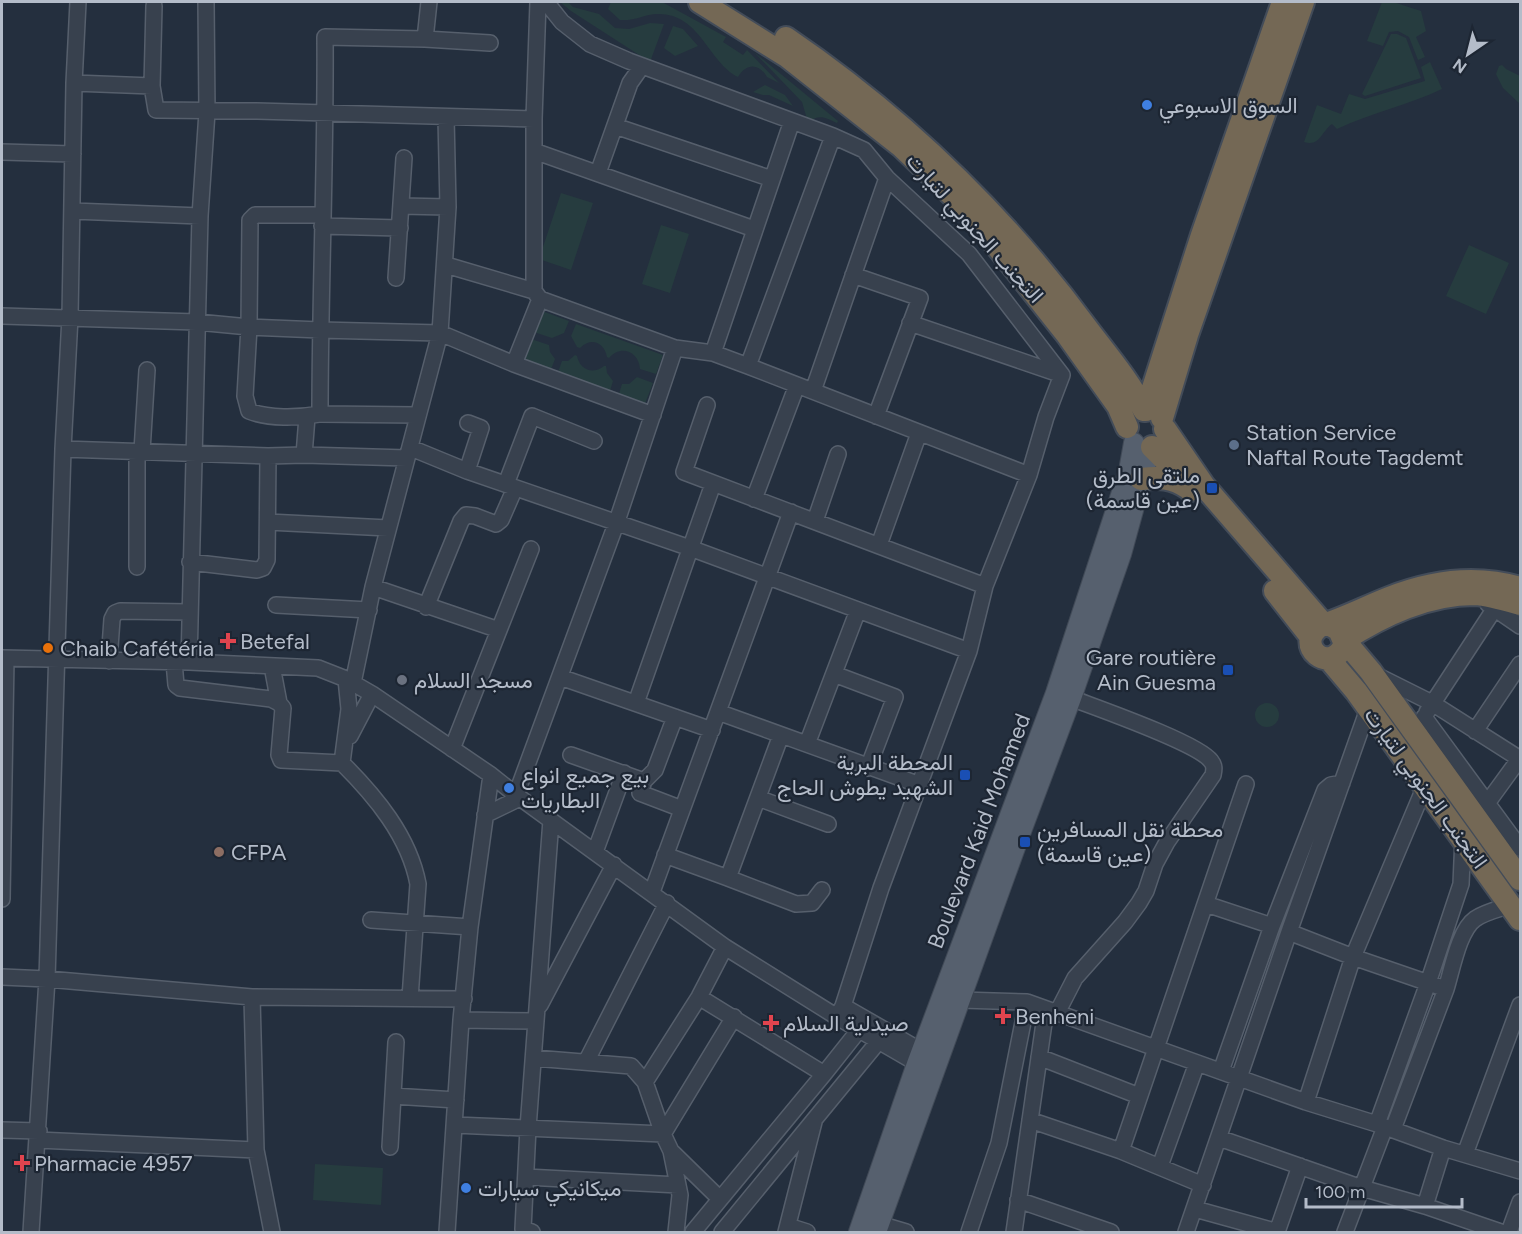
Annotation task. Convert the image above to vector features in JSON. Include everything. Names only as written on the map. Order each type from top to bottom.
[{"type":"highway","name":"التجنب الجنوبي لتيارت","points":[[700,2],[788,57],[902,146],[953,196],[992,240],[1068,336],[1118,406],[1148,429],[1204,486],[1318,631]]},
{"type":"highway","name":"التجنب الجنوبي لتيارت","points":[[731,2],[814,57],[947,167],[1020,243],[1064,297],[1115,366],[1148,429]]},
{"type":"highway","points":[[1283,2],[1202,235],[1161,363],[1148,429],[1189,489],[1285,602],[1318,631]]},
{"type":"highway","points":[[1148,429],[1187,335],[1303,2]]},
{"type":"highway","points":[[1115,366],[1139,381],[1146,379],[1161,363]]},
{"type":"highway","points":[[1141,479],[1165,478],[1174,480],[1189,489]]},
{"type":"highway","points":[[1318,631],[1335,626],[1340,630],[1345,644],[1334,657],[1323,658],[1311,648],[1318,631],[1390,597],[1426,585],[1473,580],[1521,588]]},
{"type":"highway","points":[[1344,640],[1373,621],[1411,605],[1445,597],[1476,594],[1521,604]]},
{"type":"highway","name":"التجنب الجنوبي لتيارت","points":[[1344,640],[1418,723],[1521,879]]},
{"type":"highway","name":"التجنب الجنوبي لتيارت","points":[[1329,658],[1516,912]]},
{"type":"main road","name":"Boulevard Kaid Mohamed","points":[[859,1233],[928,1062],[961,1000],[1071,698],[1121,555],[1141,479],[1148,429]]},
{"type":"main road","name":"Boulevard Kaid Mohamed","points":[[878,1228],[928,1062],[1056,693],[1129,471],[1148,429]]},
{"type":"street","points":[[31,1233],[47,979],[63,449],[70,318],[74,83],[78,2]]},
{"type":"street","points":[[206,2],[207,112],[200,216],[190,612],[176,685],[180,688],[271,699],[279,703],[283,708],[279,755],[281,760],[342,763],[371,792],[406,848],[415,868],[418,884],[410,998]]},
{"type":"street","points":[[425,39],[429,2]]},
{"type":"street","points":[[514,364],[537,295],[534,119],[538,2]]},
{"type":"street","points":[[546,2],[562,22],[590,44],[642,66],[833,136],[864,150],[887,178],[969,254],[1062,375]]},
{"type":"street","points":[[154,6],[152,86],[156,110],[534,119]]},
{"type":"street","points":[[304,455],[313,416],[320,330],[326,114],[325,37],[490,43]]},
{"type":"street","points":[[598,174],[630,83],[642,66]]},
{"type":"street","points":[[74,83],[152,86]]},
{"type":"street","points":[[342,763],[346,744],[350,681],[369,610],[372,587],[440,333],[448,207],[447,117]]},
{"type":"street","points":[[713,353],[792,121]]},
{"type":"street","points":[[615,126],[772,179]]},
{"type":"street","points":[[748,366],[833,136]]},
{"type":"street","points":[[534,151],[754,229]]},
{"type":"street","points":[[2,152],[73,154]]},
{"type":"street","points":[[396,278],[404,158]]},
{"type":"street","points":[[813,391],[887,178]]},
{"type":"street","points":[[402,206],[448,207]]},
{"type":"street","points":[[73,211],[200,216]]},
{"type":"street","points":[[400,228],[255,215],[250,220],[249,327],[245,396],[249,411],[259,415],[417,415]]},
{"type":"street","points":[[446,265],[537,295],[675,348],[713,353],[1029,475]]},
{"type":"street","points":[[853,274],[920,298],[876,416]]},
{"type":"street","points":[[2,316],[440,333],[514,364],[652,415]]},
{"type":"street","points":[[910,324],[1062,375]]},
{"type":"street","points":[[485,815],[518,796],[616,524],[675,348]]},
{"type":"street","points":[[136,567],[139,451],[147,370]]},
{"type":"street","points":[[840,1012],[881,888],[969,651],[985,586],[1029,475],[1046,417],[1062,375]]},
{"type":"street","points":[[754,499],[797,385]]},
{"type":"street","points":[[707,405],[684,472],[985,586]]},
{"type":"street","points":[[426,607],[461,521],[466,515],[496,524],[501,520],[532,416],[594,441]]},
{"type":"street","points":[[467,471],[482,428],[468,423]]},
{"type":"street","points":[[879,545],[920,433]]},
{"type":"street","points":[[63,449],[268,456],[409,453],[690,548],[969,651]]},
{"type":"street","points":[[815,521],[838,454]]},
{"type":"street","points":[[190,562],[257,570],[262,568],[267,560],[268,456]]},
{"type":"street","points":[[636,703],[713,484]]},
{"type":"street","points":[[652,892],[791,512]]},
{"type":"street","points":[[268,522],[388,528]]},
{"type":"street","points":[[452,748],[531,549]]},
{"type":"street","points":[[372,587],[499,630]]},
{"type":"street","points":[[1476,594],[1521,626]]},
{"type":"street","points":[[276,605],[369,610]]},
{"type":"street","points":[[1495,608],[1418,723],[1488,802],[1521,848]]},
{"type":"street","points":[[807,744],[858,610]]},
{"type":"street","points":[[109,660],[112,619],[115,613],[120,611],[190,612]]},
{"type":"street","points":[[2,899],[4,658],[318,668],[350,681],[372,694],[452,748],[725,946],[928,1062]]},
{"type":"street","points":[[1475,731],[1521,664]]},
{"type":"street","points":[[272,666],[279,703]]},
{"type":"street","points":[[1371,672],[1432,703],[1520,759],[1488,802]]},
{"type":"street","points":[[834,674],[895,698],[868,768]]},
{"type":"street","points":[[560,677],[711,730]]},
{"type":"street","points":[[346,744],[372,694]]},
{"type":"street","points":[[1014,1233],[1039,1057],[1052,1011],[1075,978],[1139,903],[1146,891],[1155,864],[1213,775],[1214,769],[1213,763],[1200,753],[1159,733],[1071,698]]},
{"type":"street","points":[[1186,1233],[1238,1077],[1368,709]]},
{"type":"street","points":[[718,712],[920,785]]},
{"type":"street","points":[[675,717],[656,770],[644,781],[640,793],[682,809]]},
{"type":"street","points":[[728,878],[781,735]]},
{"type":"street","points":[[571,755],[644,781]]},
{"type":"street","points":[[595,852],[624,773]]},
{"type":"street","points":[[447,1233],[461,1020],[470,927],[491,775]]},
{"type":"street","points":[[1221,1071],[1272,926],[1325,790],[1331,785],[1342,783]]},
{"type":"street","points":[[1121,1151],[1246,784]]},
{"type":"street","points":[[1306,1102],[1353,957],[1425,786]]},
{"type":"street","points":[[758,798],[828,824]]},
{"type":"street","points":[[532,1233],[523,1229],[528,1128],[551,820]]},
{"type":"street","points":[[1385,1127],[1428,982],[1461,884],[1463,838]]},
{"type":"street","points":[[665,855],[796,904],[812,903],[822,890]]},
{"type":"street","points":[[537,1016],[614,865]]},
{"type":"street","points":[[586,1062],[667,903]]},
{"type":"street","points":[[1206,904],[1272,926]]},
{"type":"street","points":[[1346,1233],[1385,1127],[1446,989],[1463,934],[1470,923],[1482,915],[1516,912]]},
{"type":"street","points":[[371,920],[470,927]]},
{"type":"street","points":[[1289,932],[1446,989]]},
{"type":"street","points":[[645,1082],[699,997],[725,946]]},
{"type":"street","points":[[2,977],[252,997],[464,999]]},
{"type":"street","points":[[252,997],[256,1150],[272,1233]]},
{"type":"street","points":[[699,997],[824,1074]]},
{"type":"street","points":[[961,1000],[1027,1002],[1306,1102],[1443,1148],[1521,1171]]},
{"type":"street","points":[[969,1233],[999,1143],[1027,1002]]},
{"type":"street","points":[[1465,1154],[1521,1005]]},
{"type":"street","points":[[840,1012],[859,1030],[878,1042],[928,1062]]},
{"type":"street","points":[[461,1020],[537,1016]]},
{"type":"street","points":[[663,1134],[734,1017]]},
{"type":"street","points":[[693,1233],[859,1030]]},
{"type":"street","points":[[390,1147],[396,1042]]},
{"type":"street","points":[[722,1233],[878,1042]]},
{"type":"street","points":[[1039,1057],[1139,1096]]},
{"type":"street","points":[[534,1058],[631,1066],[645,1082],[671,1151],[678,1185],[680,1195],[676,1233]]},
{"type":"street","points":[[1160,1166],[1197,1063]]},
{"type":"street","points":[[393,1096],[456,1100]]},
{"type":"street","points":[[807,1233],[787,1230],[815,1117]]},
{"type":"street","points":[[1030,1120],[1121,1151],[1203,1185]]},
{"type":"street","points":[[455,1125],[663,1134]]},
{"type":"street","points":[[2,1130],[38,1136],[256,1150]]},
{"type":"street","points":[[1219,1138],[1501,1233]]},
{"type":"street","points":[[999,1143],[1026,1149]]},
{"type":"street","points":[[1425,1206],[1443,1148]]},
{"type":"street","points":[[671,1151],[720,1199]]},
{"type":"street","points":[[1195,1209],[1278,1232],[1300,1166]]},
{"type":"street","points":[[526,1176],[678,1185]]},
{"type":"street","points":[[1018,1200],[1111,1233]]},
{"type":"street","points":[[1509,1233],[1521,1202]]},
{"type":"street","points":[[878,1228],[906,1233]]},
{"type":"green space","points":[[560,2],[568,2],[573,7],[599,14],[615,28],[629,29],[650,23],[664,24],[650,62],[571,11]]},
{"type":"green space","points":[[611,2],[662,2],[726,37],[723,42],[743,55],[747,50],[779,83],[752,66],[741,72],[738,77],[727,70],[693,29],[671,15],[656,14],[620,20],[608,9]]},
{"type":"green space","points":[[1382,2],[1393,2],[1421,11],[1426,31],[1416,37],[1425,57],[1418,60],[1409,37],[1398,31],[1389,32],[1383,46],[1367,41]]},
{"type":"green space","points":[[673,26],[683,29],[698,46],[675,56],[664,48]]},
{"type":"green space","points":[[1391,34],[1406,38],[1421,78],[1365,96],[1362,94]]},
{"type":"green space","points":[[754,52],[838,121],[837,123],[823,118],[810,121],[807,119],[802,102]]},
{"type":"green space","points":[[1430,62],[1442,89],[1337,129],[1332,124],[1317,141],[1304,142],[1317,105],[1341,114],[1349,94],[1365,99],[1425,81],[1421,67]]},
{"type":"green space","points":[[1502,65],[1520,76],[1520,104],[1503,88],[1496,74],[1499,66]]},
{"type":"green space","points":[[765,85],[785,95],[793,106],[769,95],[753,92]]},
{"type":"green space","points":[[561,193],[593,203],[571,270],[539,259]]},
{"type":"green space","points":[[661,225],[689,234],[670,293],[642,284]]},
{"type":"green space","points":[[1469,245],[1509,263],[1486,314],[1446,296]]},
{"type":"green space","points":[[542,311],[569,321],[564,333],[552,338],[534,332]]},
{"type":"green space","points":[[576,324],[663,355],[656,374],[640,369],[636,358],[629,352],[619,351],[609,358],[603,348],[596,343],[577,347],[571,336]]},
{"type":"green space","points":[[531,339],[549,345],[550,352],[555,359],[550,372],[523,361]]},
{"type":"green space","points":[[575,355],[581,365],[588,370],[606,366],[607,373],[613,381],[609,394],[557,375],[562,361],[568,361]]},
{"type":"green space","points":[[637,377],[653,383],[644,406],[618,397],[622,384],[629,384]]},
{"type":"green space","points":[[1267,703],[1272,704],[1278,710],[1278,720],[1272,726],[1267,727],[1262,726],[1256,720],[1255,715],[1256,710],[1262,704]]},
{"type":"green space","points":[[315,1164],[383,1168],[381,1205],[313,1200]]},
{"type":"place","name":"السوق الاسبوعي","points":[[1147,105]]},
{"type":"place","name":"Station Service Naftal Route Tagdemt","points":[[1234,445]]},
{"type":"place","name":"ملتقى الطرق (عين قاسمة)","points":[[1212,488]]},
{"type":"place","name":"Betefal","points":[[228,641]]},
{"type":"place","name":"Chaib Cafétéria","points":[[48,648]]},
{"type":"place","name":"Gare routière Ain Guesma","points":[[1228,670]]},
{"type":"place","name":"مسجد السلام","points":[[402,680]]},
{"type":"place","name":"المحطة البرية الشهيد يطوش الحاج","points":[[965,775]]},
{"type":"place","name":"بيع جميع انواع البطاريات","points":[[509,788]]},
{"type":"place","name":"محطة نقل المسافرين (عين قاسمة)","points":[[1025,842]]},
{"type":"place","name":"CFPA","points":[[219,852]]},
{"type":"place","name":"Benheni","points":[[1003,1016]]},
{"type":"place","name":"صيدلية السلام","points":[[771,1023]]},
{"type":"place","name":"Pharmacie 4957","points":[[22,1163]]},
{"type":"place","name":"ميكانيكي سيارات","points":[[466,1188]]}]
